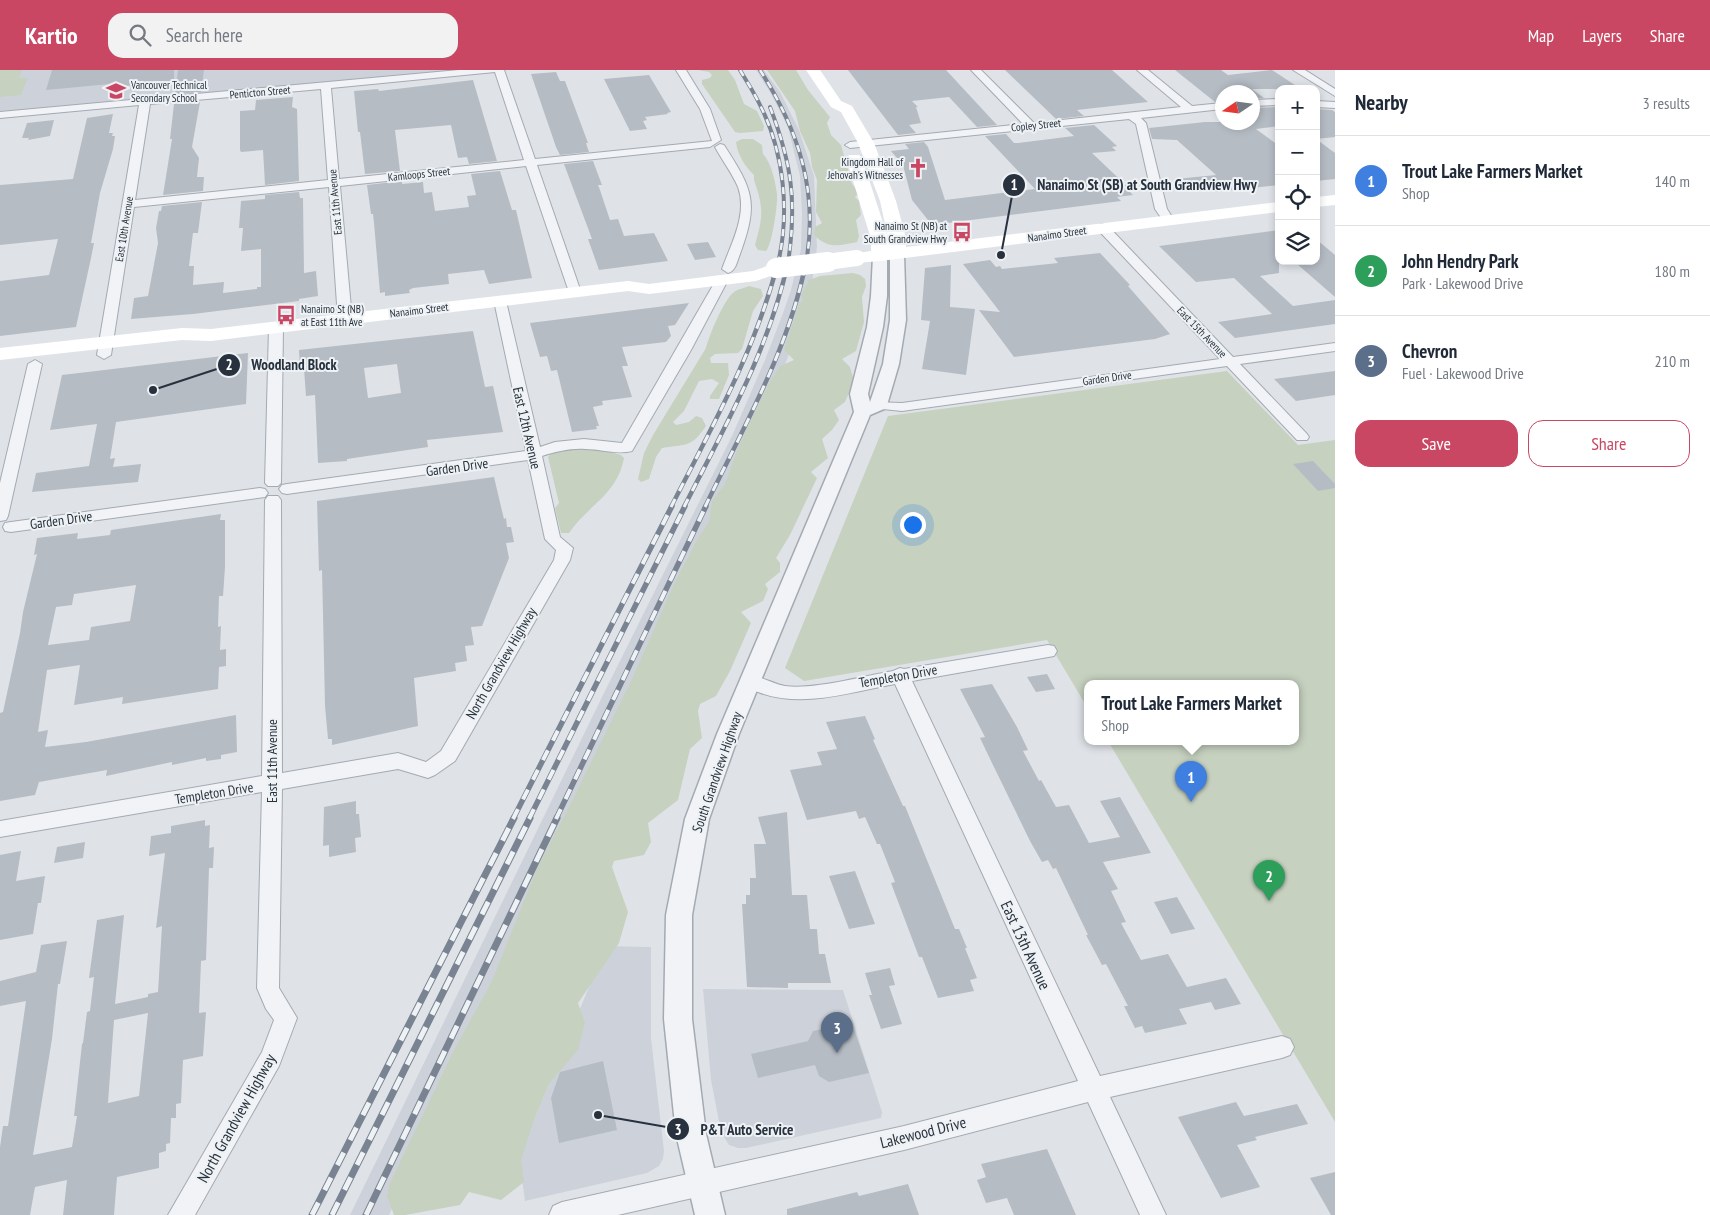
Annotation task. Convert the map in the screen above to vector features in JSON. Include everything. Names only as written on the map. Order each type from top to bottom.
[{"type":"main road","name":"South Grandview Highway","points":[[813,70],[836,104],[847,109],[858,144],[888,201],[897,238],[888,255]]},
{"type":"main road","points":[[1320,202],[1335,200]]},
{"type":"main road","name":"Nanaimo Street","points":[[0,354],[184,344],[211,335],[628,286],[649,289],[725,274],[763,269],[1275,207]]},
{"type":"main road","name":"Nanaimo Street","points":[[0,368],[35,364],[104,348]]},
{"type":"street","name":"Penticton Street","points":[[0,115],[490,70]]},
{"type":"street","points":[[499,70],[575,292]]},
{"type":"street","points":[[681,70],[705,109],[716,144],[741,183],[744,191],[746,206],[744,225],[725,274]]},
{"type":"street","points":[[976,70],[1031,126]]},
{"type":"street","points":[[1142,70],[1191,110]]},
{"type":"street","points":[[1298,70],[1335,93]]},
{"type":"street","name":"East 11th Avenue","points":[[326,85],[345,319]]},
{"type":"street","name":"East 10th Avenue","points":[[104,348],[145,102]]},
{"type":"street","points":[[1260,103],[1275,102]]},
{"type":"street","points":[[1320,104],[1335,105]]},
{"type":"street","name":"Copley Street","points":[[858,144],[1215,107]]},
{"type":"street","points":[[1132,116],[1141,123],[1160,209],[1168,220]]},
{"type":"street","name":"Kamloops Street","points":[[128,204],[716,144]]},
{"type":"street","name":"East 15th Avenue","points":[[1103,228],[1302,437]]},
{"type":"street","name":"South Grandview Highway","points":[[871,409],[859,394],[875,327],[879,296],[888,255]]},
{"type":"street","name":"South Grandview Highway","points":[[702,1183],[691,1134],[679,1028],[677,968],[680,915],[697,819],[728,734],[891,364],[898,320],[888,255]]},
{"type":"street","name":"Garden Drive","points":[[3,525],[517,458],[555,447],[584,444],[627,448],[684,350],[725,274]]},
{"type":"street","name":"East 12th Avenue","points":[[500,301],[553,539],[565,548]]},
{"type":"street","name":"East 11th Avenue","points":[[276,327],[273,491],[272,783],[268,988],[286,1018]]},
{"type":"street","name":"Garden Drive","points":[[871,409],[902,407],[1335,347]]},
{"type":"street","points":[[3,525],[35,364]]},
{"type":"street","name":"North Grandview Highway","points":[[428,770],[448,756],[562,560],[565,548]]},
{"type":"street","name":"Templeton Drive","points":[[751,682],[786,695],[802,694],[1048,651]]},
{"type":"street","name":"East 13th Avenue","points":[[900,676],[1153,1215]]},
{"type":"street","name":"Templeton Drive","points":[[0,829],[398,761],[428,770]]},
{"type":"street","name":"North Grandview Highway","points":[[181,1215],[271,1058],[286,1018]]},
{"type":"street","name":"Lakewood Drive","points":[[562,1215],[904,1138],[1094,1089],[1282,1047]]},
{"type":"street","points":[[702,1183],[710,1215]]},
{"type":"shaded area","name":"Vancouver Technical Secondary School","points":[[0,70],[462,70],[0,112]]},
{"type":"shaded area","points":[[756,70],[764,70],[780,92],[799,130],[814,176],[817,247],[811,290],[804,313],[771,403],[389,1215],[350,1215],[600,701],[732,436],[783,313],[801,249],[800,176],[788,127]]},
{"type":"shaded area","points":[[606,946],[651,947],[651,1038],[664,1151],[663,1159],[659,1166],[647,1173],[525,1201],[519,1156]]},
{"type":"shaded area","points":[[703,989],[843,990],[882,1112],[881,1118],[746,1148],[729,1145],[721,1132],[711,1080]]},
{"type":"green space","points":[[0,70],[22,70],[19,78],[28,78],[21,95],[0,97]]},
{"type":"green space","points":[[698,70],[728,70],[735,80],[744,104],[757,111],[764,126],[763,131],[735,132],[702,84],[702,80],[710,78],[712,75],[709,72]]},
{"type":"green space","points":[[767,70],[796,70],[808,90],[830,117],[827,123],[831,135],[841,145],[852,184],[859,193],[855,197],[859,201],[861,215],[856,220],[859,236],[857,242],[834,245],[824,243],[814,235],[815,227],[822,223],[816,212],[817,180],[812,167],[810,153],[800,131],[795,111]]},
{"type":"green space","points":[[742,139],[753,139],[762,145],[763,154],[771,168],[775,184],[777,194],[776,215],[766,251],[758,250],[755,245],[760,227],[761,206],[754,175],[742,160],[738,151],[736,142]]},
{"type":"green space","points":[[853,273],[865,279],[866,286],[862,297],[864,322],[856,351],[842,359],[850,367],[854,381],[845,402],[834,410],[839,420],[822,439],[828,458],[811,472],[817,478],[790,535],[776,558],[780,563],[780,572],[765,584],[768,589],[763,601],[741,612],[751,623],[730,671],[716,696],[700,704],[698,711],[702,738],[690,749],[678,800],[648,823],[651,842],[644,855],[614,861],[612,867],[628,912],[619,943],[578,1003],[585,1023],[578,1050],[549,1084],[534,1120],[521,1160],[524,1182],[501,1200],[469,1192],[460,1205],[405,1215],[394,1215],[387,1196],[390,1183],[453,1052],[492,981],[538,866],[632,679],[675,582],[697,540],[709,522],[712,501],[725,484],[739,445],[768,385],[780,366],[794,360],[784,350],[799,304],[803,300],[801,296],[809,280],[820,276]]},
{"type":"green space","points":[[749,286],[761,289],[763,296],[753,311],[742,349],[738,353],[715,354],[710,358],[711,363],[728,363],[729,375],[719,399],[710,399],[710,396],[719,383],[712,379],[699,381],[684,411],[673,422],[676,425],[689,422],[696,416],[702,418],[706,426],[688,444],[662,448],[656,457],[649,479],[641,482],[638,479],[644,453],[653,435],[706,348],[714,327],[730,296],[737,290]]},
{"type":"green space","points":[[1227,371],[1298,445],[1335,440],[1335,1122],[1110,745],[1299,745],[1299,680],[1084,680],[1084,702],[1047,640],[804,681],[785,668],[888,416]]},
{"type":"green space","points":[[594,447],[621,455],[624,458],[620,471],[609,491],[569,533],[561,533],[555,508],[559,503],[548,457],[553,451]]},
{"type":"building","points":[[52,70],[174,70],[174,82],[110,87],[110,84],[46,90]]},
{"type":"building","points":[[178,70],[204,70],[201,92],[175,94]]},
{"type":"building","points":[[848,70],[946,70],[997,125],[977,127],[949,97],[912,101],[918,107],[916,107],[921,123],[909,125],[916,133],[898,135]]},
{"type":"building","points":[[1005,70],[1112,70],[1148,102],[1077,110],[1084,116],[1056,119]]},
{"type":"building","points":[[1175,70],[1221,70],[1228,75],[1272,70],[1295,85],[1275,85],[1275,89],[1260,89],[1260,85],[1215,85],[1215,102]]},
{"type":"building","points":[[556,72],[560,81],[565,81],[588,143],[586,143],[589,152],[560,155],[556,147],[531,74]]},
{"type":"building","points":[[649,75],[671,112],[645,117],[647,120],[643,121],[647,129],[630,131],[604,79]]},
{"type":"building","points":[[473,80],[497,161],[469,164],[467,157],[458,158],[451,125],[395,130],[400,171],[365,174],[354,91],[378,89],[379,91]]},
{"type":"building","points":[[293,97],[292,107],[297,109],[299,181],[265,185],[263,150],[241,152],[240,150],[240,111],[255,110],[256,100]]},
{"type":"building","points":[[200,102],[192,147],[199,158],[197,177],[204,177],[203,191],[163,195],[172,139],[170,139],[174,104]]},
{"type":"building","points":[[1275,107],[1275,127],[1260,128],[1260,108]]},
{"type":"building","points":[[1320,109],[1335,112],[1335,137],[1320,139]]},
{"type":"building","points":[[113,114],[109,133],[113,133],[112,136],[115,136],[113,149],[100,193],[91,243],[94,243],[76,327],[0,336],[0,281],[49,275],[58,239],[0,245],[0,185],[73,179],[87,118]]},
{"type":"building","points":[[54,120],[50,136],[28,140],[29,138],[22,138],[27,123]]},
{"type":"building","points":[[1215,122],[1215,130],[1257,130],[1275,143],[1275,185],[1215,192],[1213,190],[1191,192],[1176,179],[1216,175],[1177,140],[1152,139],[1149,128]]},
{"type":"building","points":[[1094,125],[1117,146],[1112,147],[1116,151],[1092,153],[1132,191],[1130,192],[1133,195],[1117,197],[1121,201],[932,225],[912,200],[903,165],[891,151],[909,149],[905,144],[924,142],[928,147],[945,200],[1035,189],[985,136],[1006,134],[1014,143],[1018,143],[1074,136],[1065,128]]},
{"type":"building","points":[[1320,142],[1335,153],[1335,179],[1320,181]]},
{"type":"building","points":[[593,161],[602,185],[598,185],[610,220],[618,219],[624,236],[654,233],[668,261],[599,270],[588,239],[592,239],[564,164]]},
{"type":"building","points":[[500,171],[512,210],[516,210],[532,278],[489,284],[484,270],[448,274],[449,284],[413,288],[409,290],[410,293],[385,296],[385,292],[380,293],[373,214],[371,214],[367,185],[402,181],[402,184],[423,182],[424,193],[432,192],[435,211],[469,207],[467,196],[476,195],[471,174]]},
{"type":"building","points":[[299,192],[300,198],[303,198],[304,273],[316,271],[318,296],[299,299],[299,301],[193,314],[131,319],[134,298],[148,296],[158,243],[156,228],[159,211],[161,211],[162,206],[202,202],[198,233],[193,233],[189,266],[194,266],[193,285],[224,282],[223,293],[261,287],[261,249],[241,251],[243,228],[239,228],[241,201],[265,199],[265,195]]},
{"type":"building","points":[[1275,231],[1275,265],[1279,265],[1279,273],[1260,276],[1293,306],[1335,300],[1335,324],[1235,338],[1218,322],[1272,314],[1234,278],[1196,282],[1159,246]]},
{"type":"building","points":[[708,242],[716,257],[695,260],[687,244]]},
{"type":"building","points":[[1320,242],[1335,255],[1335,297],[1298,265],[1320,265]]},
{"type":"building","points":[[1100,253],[1130,285],[1128,286],[1170,334],[1155,339],[1014,357],[979,310],[1000,312],[963,264],[990,260],[996,267],[1000,266],[1002,269],[1058,263],[1054,258]]},
{"type":"building","points":[[951,265],[950,307],[975,309],[966,375],[922,369],[930,321],[921,320],[925,268]]},
{"type":"building","points":[[689,303],[675,325],[668,326],[671,336],[666,342],[622,347],[628,366],[622,366],[632,397],[602,401],[603,405],[593,407],[599,426],[596,426],[597,429],[572,432],[557,370],[551,371],[547,356],[540,357],[530,323]]},
{"type":"building","points":[[473,331],[485,387],[493,386],[503,432],[427,440],[428,447],[347,459],[347,461],[318,463],[315,395],[306,396],[304,369],[300,369],[299,350]],"holes":[[[397,364],[401,393],[368,398],[364,368]]]},
{"type":"building","points":[[248,353],[246,404],[116,422],[110,459],[115,458],[113,467],[141,464],[138,482],[32,492],[36,473],[89,466],[97,424],[50,430],[62,375]]},
{"type":"building","points":[[1335,371],[1335,395],[1296,401],[1274,379]]},
{"type":"building","points":[[1313,461],[1335,484],[1335,488],[1318,491],[1293,464]]},
{"type":"building","points":[[494,477],[504,519],[506,518],[507,527],[511,527],[514,542],[506,543],[509,558],[482,626],[471,627],[474,645],[465,646],[467,661],[455,663],[456,671],[414,678],[418,726],[332,745],[332,739],[328,739],[325,706],[322,570],[319,571],[317,501]]},
{"type":"building","points":[[221,514],[220,520],[225,520],[225,567],[223,596],[219,596],[218,627],[221,626],[220,650],[226,649],[226,666],[219,667],[218,689],[122,704],[123,697],[74,705],[80,665],[47,670],[38,732],[48,730],[45,747],[86,742],[236,715],[237,752],[221,755],[221,759],[206,761],[206,758],[172,765],[172,762],[106,776],[107,770],[39,782],[35,795],[0,801],[0,713],[3,712],[37,554],[34,555],[37,538],[78,533],[77,539],[110,535],[111,530]],"holes":[[[136,585],[130,621],[91,627],[89,640],[48,645],[56,607],[72,605],[74,594]]]},
{"type":"building","points":[[1047,674],[1055,689],[1036,692],[1027,677]]},
{"type":"building","points":[[992,684],[1017,727],[1028,750],[1023,751],[1039,781],[1041,780],[1056,807],[1069,805],[1089,843],[1120,837],[1100,801],[1120,797],[1151,853],[1103,862],[1118,889],[1111,891],[1126,922],[1121,923],[1141,960],[1168,954],[1187,987],[1226,978],[1241,1004],[1215,1010],[1211,1002],[1179,1009],[1187,1024],[1145,1033],[1142,1026],[1135,1028],[1124,1006],[1128,1006],[1106,964],[1102,965],[1086,935],[1088,935],[1056,868],[1053,869],[1048,860],[1042,862],[1030,841],[980,738],[985,737],[960,689]]},
{"type":"building","points":[[865,716],[875,739],[873,740],[903,806],[905,806],[955,929],[959,929],[967,948],[965,948],[977,978],[970,980],[974,991],[938,998],[922,957],[919,957],[891,883],[895,882],[880,844],[877,844],[865,817],[859,819],[856,811],[807,820],[790,770],[822,765],[817,752],[837,749],[826,722]]},
{"type":"building","points":[[356,801],[356,814],[359,814],[361,837],[355,838],[356,852],[329,857],[329,845],[323,846],[324,807]]},
{"type":"building","points":[[787,812],[792,895],[807,895],[810,929],[817,929],[819,954],[825,954],[831,983],[788,983],[788,988],[747,987],[742,904],[746,904],[746,895],[750,895],[750,878],[756,878],[754,844],[766,844],[758,817]]},
{"type":"building","points":[[205,820],[205,826],[210,825],[209,848],[214,847],[213,868],[209,868],[206,960],[201,961],[199,1013],[206,1012],[203,1056],[183,1060],[181,1103],[176,1104],[176,1118],[171,1118],[170,1143],[166,1144],[166,1151],[159,1153],[159,1168],[117,1177],[114,1215],[63,1215],[67,1180],[35,1187],[30,1215],[0,1215],[0,1147],[3,1126],[8,1126],[26,1001],[0,1006],[0,981],[36,972],[41,945],[67,941],[60,984],[58,984],[52,1039],[33,1155],[72,1147],[77,1116],[74,1116],[82,1044],[87,1012],[90,1011],[94,977],[89,978],[97,920],[124,915],[115,1004],[148,997],[148,994],[158,992],[162,926],[156,928],[165,853],[149,856],[151,836],[171,833],[171,826]],"holes":[[[148,1013],[139,1096],[108,1103],[114,1020]]]},
{"type":"building","points":[[85,842],[83,858],[54,863],[57,847]]},
{"type":"building","points":[[21,851],[16,881],[45,876],[41,903],[38,903],[33,934],[0,940],[0,855]]},
{"type":"building","points":[[855,871],[875,924],[849,929],[829,876]]},
{"type":"building","points":[[1177,897],[1195,929],[1171,934],[1154,902]]},
{"type":"building","points":[[890,968],[895,985],[889,986],[902,1024],[881,1029],[869,995],[872,995],[865,973]]},
{"type":"building","points":[[852,1023],[869,1073],[829,1082],[819,1076],[815,1065],[758,1078],[751,1054],[808,1041],[813,1031]]},
{"type":"building","points":[[603,1061],[617,1130],[559,1143],[551,1098],[560,1072]]},
{"type":"building","points":[[1236,1102],[1244,1116],[1297,1104],[1308,1124],[1255,1137],[1257,1140],[1237,1145],[1260,1187],[1221,1198],[1178,1117]]},
{"type":"building","points":[[1047,1149],[1076,1215],[1014,1215],[1007,1198],[986,1203],[977,1180],[986,1177],[981,1164]]},
{"type":"building","points":[[1335,1172],[1335,1215],[1331,1215],[1310,1178]]},
{"type":"building","points":[[908,1184],[919,1215],[787,1215],[787,1209],[857,1192],[859,1196]]},
{"type":"railway","points":[[740,70],[756,97],[769,125],[780,163],[783,184],[784,224],[778,263]]},
{"type":"railway","points":[[760,70],[785,115],[795,138],[802,162],[810,211],[806,263]]},
{"type":"railway","points":[[770,107],[788,165],[791,184],[792,221],[788,263]]},
{"type":"railway","points":[[671,507],[732,387],[758,326],[778,262]]},
{"type":"railway","points":[[684,507],[744,388],[780,295],[788,262]]},
{"type":"railway","points":[[705,507],[777,357],[798,294],[806,262]]},
{"type":"railway","points":[[513,819],[672,506]]},
{"type":"railway","points":[[529,819],[685,506]]},
{"type":"railway","points":[[556,819],[706,506]]},
{"type":"railway","points":[[312,1215],[514,818]]},
{"type":"railway","points":[[332,1215],[530,818]]},
{"type":"railway","points":[[366,1215],[557,818]]},
{"type":"place","name":"Vancouver Technical Secondary School","points":[[116,91]]},
{"type":"place","name":"Kingdom Hall of Jehovah's Witnesses","points":[[918,168]]},
{"type":"place","name":"Nanaimo St (NB) at South Grandview Hwy","points":[[962,232]]},
{"type":"place","name":"Nanaimo St (SB) at South Grandview Hwy","points":[[1001,255]]},
{"type":"place","name":"Nanaimo St (NB) at East 11th Ave","points":[[286,315]]},
{"type":"place","name":"Woodland Block","points":[[153,390]]},
{"type":"place","name":"Trout Lake Farmers Market","points":[[1191,802]]},
{"type":"place","name":"John Hendry Park","points":[[1269,901]]},
{"type":"place","name":"Chevron","points":[[837,1053]]},
{"type":"place","name":"P&T Auto Service","points":[[598,1115]]}]
